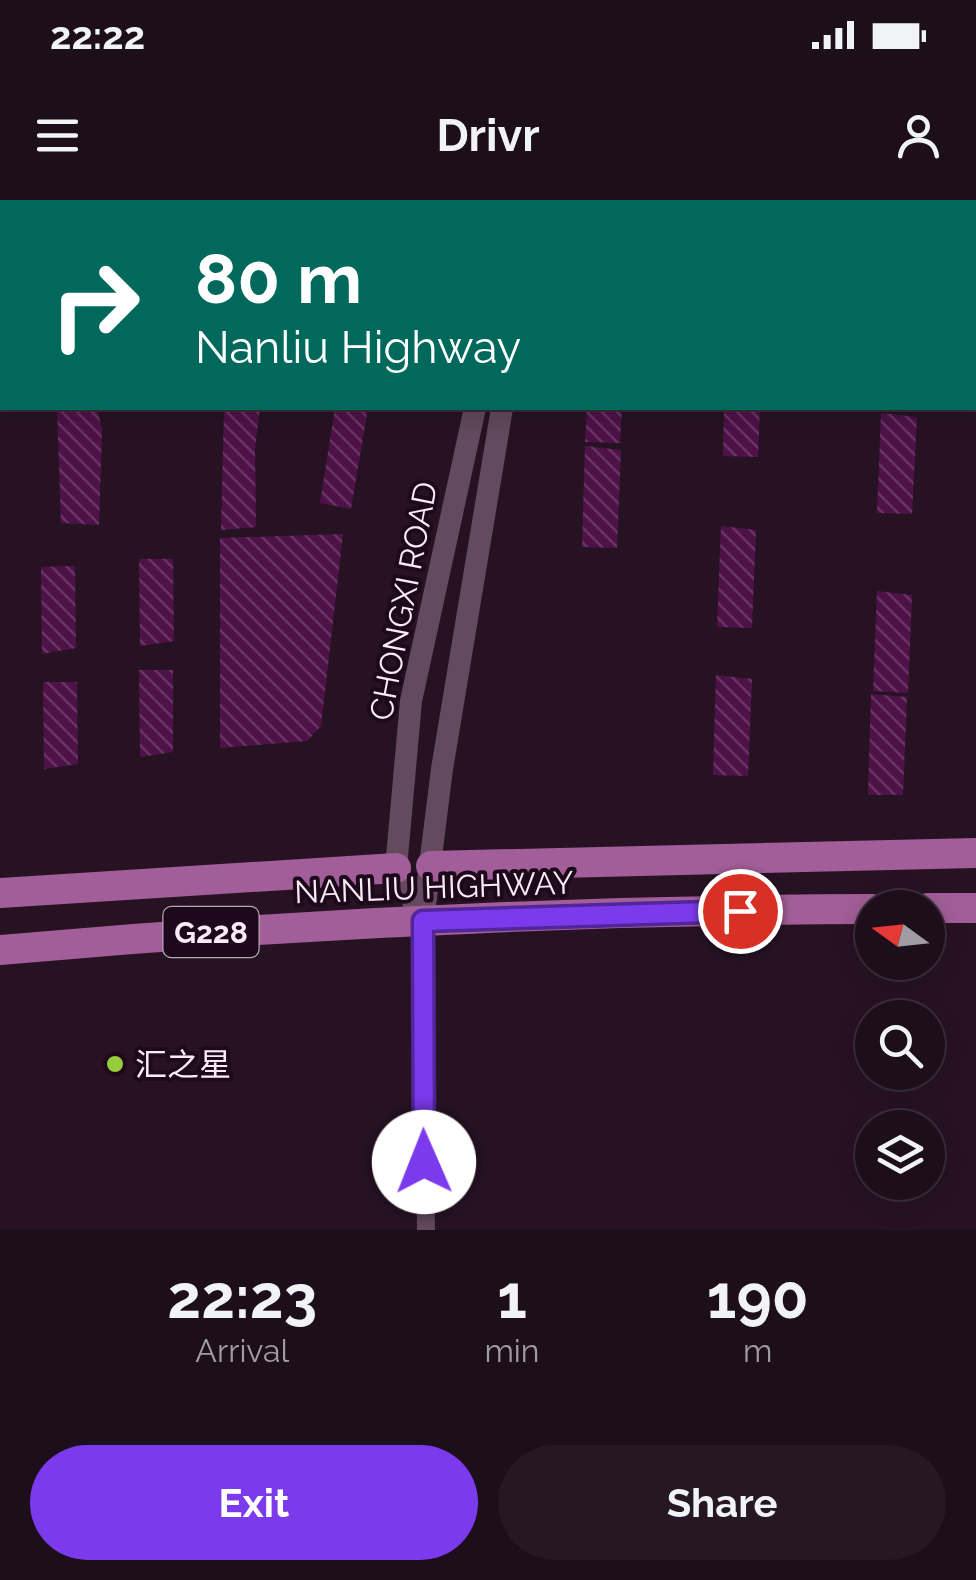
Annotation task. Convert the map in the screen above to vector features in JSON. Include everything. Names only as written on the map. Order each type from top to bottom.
[{"type":"highway","name":"NANLIU HIGHWAY","points":[[430,866],[976,854]]},
{"type":"highway","name":"NANLIU HIGHWAY","points":[[0,893],[396,868]]},
{"type":"highway","name":"NANLIU HIGHWAY","points":[[0,950],[190,933],[423,921],[855,908]]},
{"type":"highway","points":[[945,908],[976,908]]},
{"type":"street","name":"CHONGXI ROAD","points":[[423,921],[396,868],[411,702],[475,410]]},
{"type":"street","name":"CHONGXI ROAD","points":[[426,1230],[423,921],[442,769],[502,410]]},
{"type":"building","points":[[57,410],[97,410],[102,429],[99,525],[61,523]]},
{"type":"building","points":[[224,410],[260,410],[255,448],[256,527],[221,530]]},
{"type":"building","points":[[335,410],[368,410],[351,509],[320,503]]},
{"type":"building","points":[[587,410],[622,410],[620,443],[585,442]]},
{"type":"building","points":[[724,410],[760,410],[758,457],[723,456]]},
{"type":"building","points":[[881,413],[917,417],[912,514],[877,513]]},
{"type":"building","points":[[585,446],[621,450],[617,548],[582,547]]},
{"type":"building","points":[[721,526],[756,530],[752,628],[717,627]]},
{"type":"building","points":[[343,534],[321,726],[307,741],[220,748],[220,538]]},
{"type":"building","points":[[139,559],[173,559],[174,641],[140,646]]},
{"type":"building","points":[[75,566],[76,648],[42,654],[41,567]]},
{"type":"building","points":[[877,591],[912,595],[908,693],[873,691]]},
{"type":"building","points":[[139,670],[173,670],[173,752],[140,757]]},
{"type":"building","points":[[716,675],[752,679],[748,776],[713,775]]},
{"type":"building","points":[[43,682],[77,682],[78,764],[44,769]]},
{"type":"building","points":[[871,694],[907,697],[903,795],[868,795]]},
{"type":"place","name":"汇之星","points":[[115,1064]]},
{"type":"route","points":[[424,1162],[423,921],[740,911]]}]
